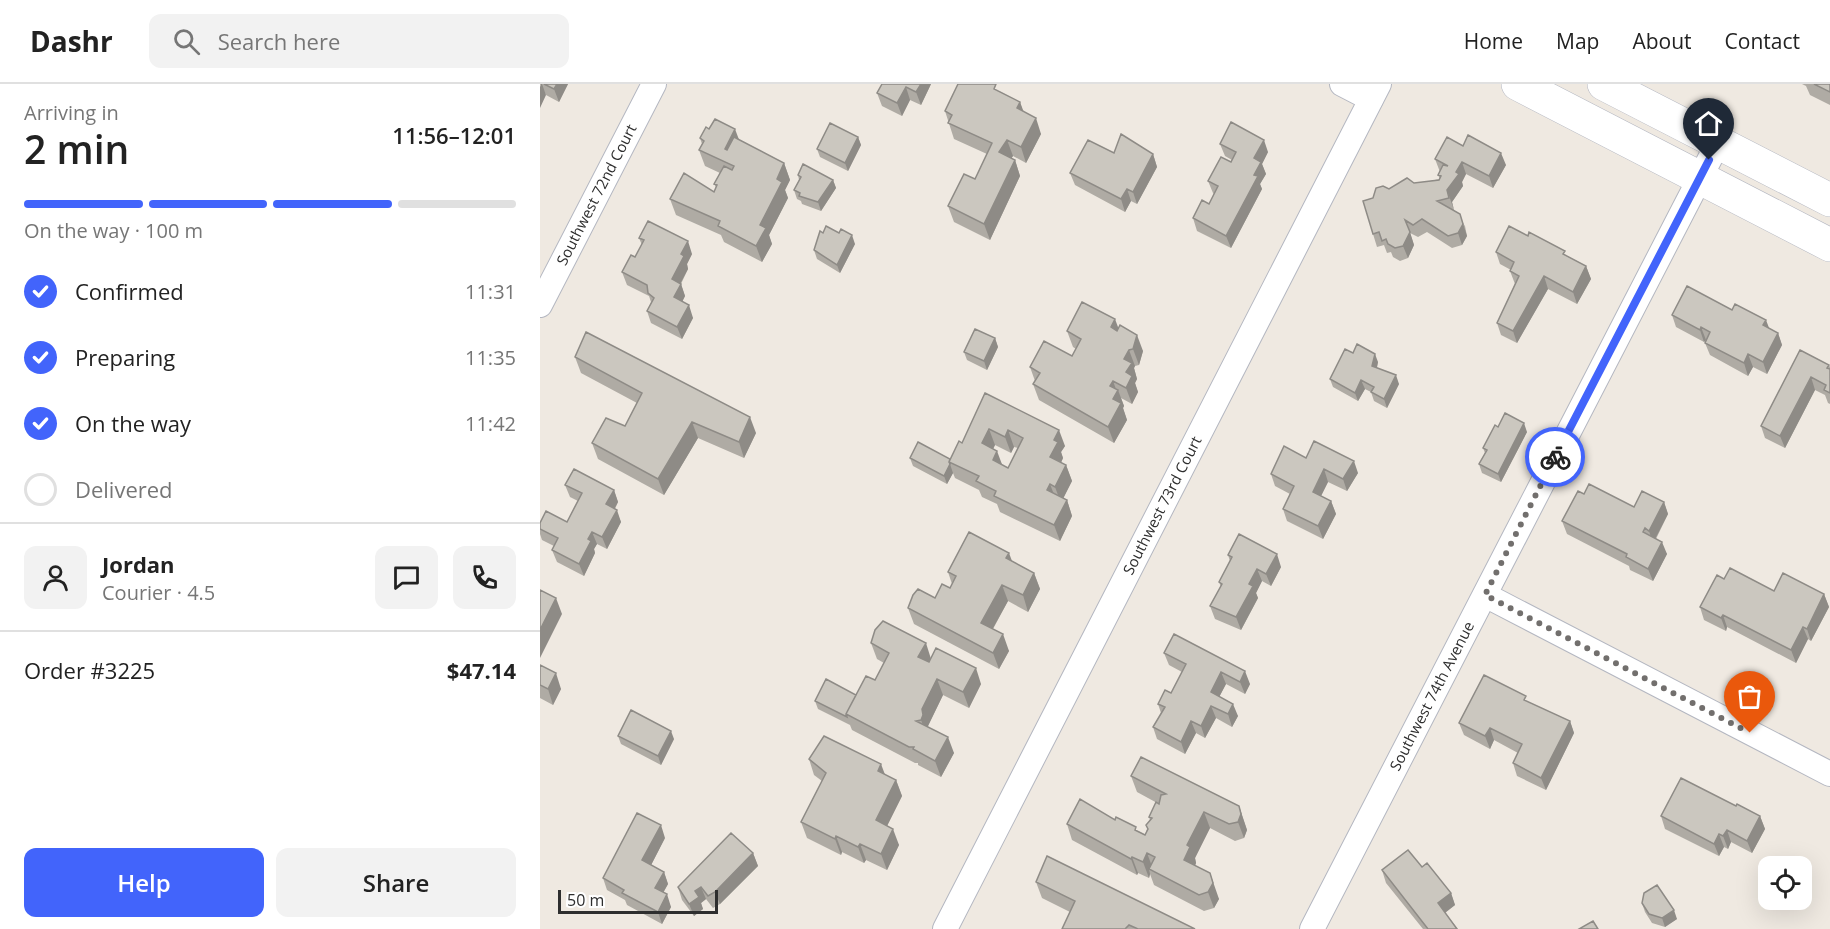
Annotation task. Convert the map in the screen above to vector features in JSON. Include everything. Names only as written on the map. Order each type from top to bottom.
[{"type":"main road","points":[[1518,84],[1830,245]]},
{"type":"main road","points":[[1604,84],[1830,200]]},
{"type":"street","name":"Southwest 72nd Court","points":[[540,305],[654,84]]},
{"type":"street","points":[[1342,84],[1375,92]]},
{"type":"street","name":"Southwest 73rd Court","points":[[945,929],[1375,92]]},
{"type":"street","name":"Southwest 74th Avenue","points":[[1312,929],[1719,143]]},
{"type":"street","points":[[1485,595],[1830,774]]},
{"type":"building","points":[[544,84],[557,84],[554,89]]},
{"type":"building","points":[[882,84],[921,84],[916,92],[906,87],[897,103],[877,93]]},
{"type":"building","points":[[958,84],[996,84],[994,89],[1020,102],[1017,108],[1036,118],[1021,147],[1007,140],[999,152],[1015,160],[984,224],[948,206],[964,174],[975,179],[992,143],[948,123],[952,115],[945,111]]},
{"type":"building","points":[[1814,84],[1830,84],[1830,92]]},
{"type":"building","points":[[715,119],[735,129],[725,149],[727,150],[734,137],[784,163],[777,179],[782,182],[760,225],[766,228],[756,246],[718,226],[720,221],[670,199],[684,173],[714,192],[717,185],[714,184],[724,166],[732,170],[734,166],[699,150],[704,141],[700,138],[706,127],[709,129]]},
{"type":"building","points":[[1231,122],[1264,140],[1254,158],[1261,162],[1254,175],[1258,176],[1226,236],[1193,218],[1202,200],[1209,204],[1218,186],[1208,181],[1221,157],[1231,162],[1236,152],[1220,144]]},
{"type":"building","points":[[830,123],[858,137],[845,163],[817,149]]},
{"type":"building","points":[[1121,134],[1153,154],[1133,192],[1127,189],[1121,199],[1070,173],[1088,140],[1114,153]]},
{"type":"building","points":[[1468,135],[1501,153],[1489,176],[1462,162],[1456,172],[1459,174],[1447,190],[1449,198],[1437,201],[1460,214],[1463,224],[1458,233],[1448,236],[1422,219],[1413,225],[1405,220],[1410,232],[1403,246],[1395,248],[1388,244],[1386,239],[1382,241],[1379,232],[1373,234],[1363,201],[1373,198],[1376,188],[1383,186],[1389,189],[1407,178],[1414,183],[1439,180],[1441,176],[1438,175],[1443,165],[1448,166],[1435,159],[1447,137],[1463,146]]},
{"type":"building","points":[[803,164],[833,180],[818,202],[799,196],[800,193],[794,190],[801,177],[798,175]]},
{"type":"building","points":[[648,221],[688,241],[681,254],[684,256],[672,279],[681,284],[674,297],[689,305],[677,327],[647,311],[654,298],[648,293],[647,285],[622,272],[631,255],[635,257],[644,240],[639,238]]},
{"type":"building","points":[[826,226],[839,233],[841,229],[852,235],[837,265],[814,250],[820,231],[823,233]]},
{"type":"building","points":[[1509,226],[1528,236],[1529,232],[1565,251],[1563,254],[1586,266],[1573,292],[1544,276],[1513,331],[1497,323],[1519,276],[1510,271],[1514,262],[1496,252]]},
{"type":"building","points":[[1687,286],[1732,310],[1735,304],[1766,320],[1763,325],[1778,333],[1763,362],[1748,354],[1744,363],[1705,343],[1710,332],[1701,327],[1700,330],[1672,315]]},
{"type":"building","points":[[1082,302],[1115,319],[1111,327],[1117,331],[1120,325],[1137,335],[1133,349],[1129,350],[1124,359],[1132,363],[1126,372],[1132,376],[1126,388],[1113,381],[1110,386],[1118,390],[1113,399],[1121,403],[1108,427],[1033,384],[1040,373],[1030,367],[1044,341],[1072,356],[1081,339],[1067,331]]},
{"type":"building","points":[[975,329],[995,338],[984,361],[964,352]]},
{"type":"building","points":[[586,332],[750,417],[739,442],[692,422],[658,479],[592,443],[606,418],[625,426],[642,393],[575,357]]},
{"type":"building","points":[[1357,344],[1375,354],[1372,366],[1396,375],[1384,399],[1371,392],[1374,387],[1361,380],[1355,393],[1330,379],[1345,349],[1353,353]]},
{"type":"building","points":[[1800,350],[1829,365],[1827,368],[1830,369],[1830,393],[1824,390],[1826,385],[1811,377],[1780,436],[1761,426]]},
{"type":"building","points":[[985,393],[1059,430],[1054,440],[1058,442],[1050,457],[1066,465],[1055,487],[1050,484],[1047,490],[1067,500],[1054,525],[994,496],[996,491],[976,481],[979,476],[949,462],[959,441],[962,443]],"holes":[[[989,429],[1005,437],[1008,430],[1023,438],[1008,468],[993,460],[997,451],[982,443]]]},
{"type":"building","points":[[1505,413],[1524,423],[1498,474],[1479,464],[1487,450],[1483,448],[1495,425],[1498,427]]},
{"type":"building","points":[[1314,441],[1354,461],[1343,479],[1324,469],[1313,492],[1331,501],[1318,526],[1283,509],[1294,486],[1271,474],[1284,446],[1306,458]]},
{"type":"building","points":[[918,442],[950,459],[944,476],[910,458]]},
{"type":"building","points":[[574,469],[614,490],[606,504],[617,510],[602,537],[592,532],[588,539],[591,541],[579,564],[552,550],[558,538],[540,529],[540,523],[546,511],[567,522],[582,493],[565,485]]},
{"type":"building","points":[[1589,484],[1634,507],[1642,491],[1664,502],[1649,531],[1645,528],[1643,532],[1662,542],[1648,569],[1626,557],[1627,554],[1562,521],[1578,491],[1584,494]]},
{"type":"building","points":[[969,532],[1009,553],[1006,558],[1034,573],[1023,595],[1002,585],[981,623],[1003,634],[993,653],[908,608],[918,589],[935,598],[942,584],[950,588],[956,576],[948,572]]},
{"type":"building","points":[[1239,534],[1277,554],[1266,574],[1257,569],[1249,584],[1253,586],[1236,617],[1210,606],[1222,584],[1219,582],[1232,557],[1228,555]]},
{"type":"building","points":[[1730,568],[1774,591],[1783,573],[1824,594],[1807,629],[1803,627],[1791,650],[1723,615],[1721,618],[1700,607],[1717,575],[1724,579]]},
{"type":"building","points":[[540,590],[556,598],[540,630]]},
{"type":"building","points":[[883,621],[926,643],[918,657],[929,662],[936,648],[976,668],[963,692],[937,679],[922,709],[921,720],[916,721],[948,737],[935,761],[913,749],[914,747],[909,747],[846,714],[866,676],[875,680],[889,653],[871,643],[875,630]]},
{"type":"building","points":[[1174,634],[1245,671],[1240,682],[1221,672],[1211,692],[1233,704],[1228,714],[1211,706],[1201,726],[1191,721],[1181,742],[1153,727],[1165,707],[1158,704],[1165,690],[1171,693],[1186,664],[1164,653]]},
{"type":"building","points":[[540,665],[556,673],[548,689],[540,685]]},
{"type":"building","points":[[1484,675],[1526,696],[1524,700],[1570,721],[1541,778],[1513,763],[1522,744],[1490,728],[1485,736],[1459,723]]},
{"type":"building","points":[[826,679],[856,695],[846,714],[847,717],[815,701]]},
{"type":"building","points":[[631,710],[671,731],[658,756],[618,736]]},
{"type":"building","points":[[824,736],[881,764],[878,771],[896,780],[876,820],[893,829],[881,854],[860,844],[858,847],[836,836],[835,839],[801,822],[826,773],[809,759]]},
{"type":"building","points":[[1141,757],[1239,806],[1241,814],[1238,822],[1229,824],[1204,812],[1187,845],[1190,847],[1184,860],[1210,873],[1213,883],[1208,892],[1199,895],[1149,869],[1155,857],[1147,853],[1143,862],[1132,857],[1131,859],[1067,824],[1080,799],[1115,820],[1116,817],[1136,827],[1135,830],[1145,835],[1148,829],[1146,825],[1152,818],[1149,817],[1156,802],[1159,804],[1161,795],[1166,794],[1131,776]]},
{"type":"building","points":[[1681,778],[1760,816],[1747,841],[1727,830],[1723,836],[1719,834],[1714,844],[1661,816]]},
{"type":"building","points":[[637,813],[661,825],[642,860],[664,872],[655,888],[667,894],[658,912],[622,893],[624,890],[603,878]]},
{"type":"building","points":[[731,833],[753,853],[715,892],[708,896],[701,887],[695,891],[699,897],[689,904],[678,887]]},
{"type":"building","points":[[1408,850],[1422,867],[1427,863],[1451,893],[1438,903],[1457,929],[1428,929],[1382,870]]},
{"type":"building","points":[[1047,856],[1195,929],[1138,929],[1129,925],[1125,929],[1062,929],[1075,901],[1036,882]]},
{"type":"building","points":[[1657,885],[1674,910],[1662,918],[1649,914],[1642,903],[1644,893]]},
{"type":"building","points":[[1593,921],[1598,929],[1579,929]]},
{"type":"way so far","points":[[1555,457],[1485,595],[1750,733]]},
{"type":"route","points":[[1555,457],[1709,160]]}]
